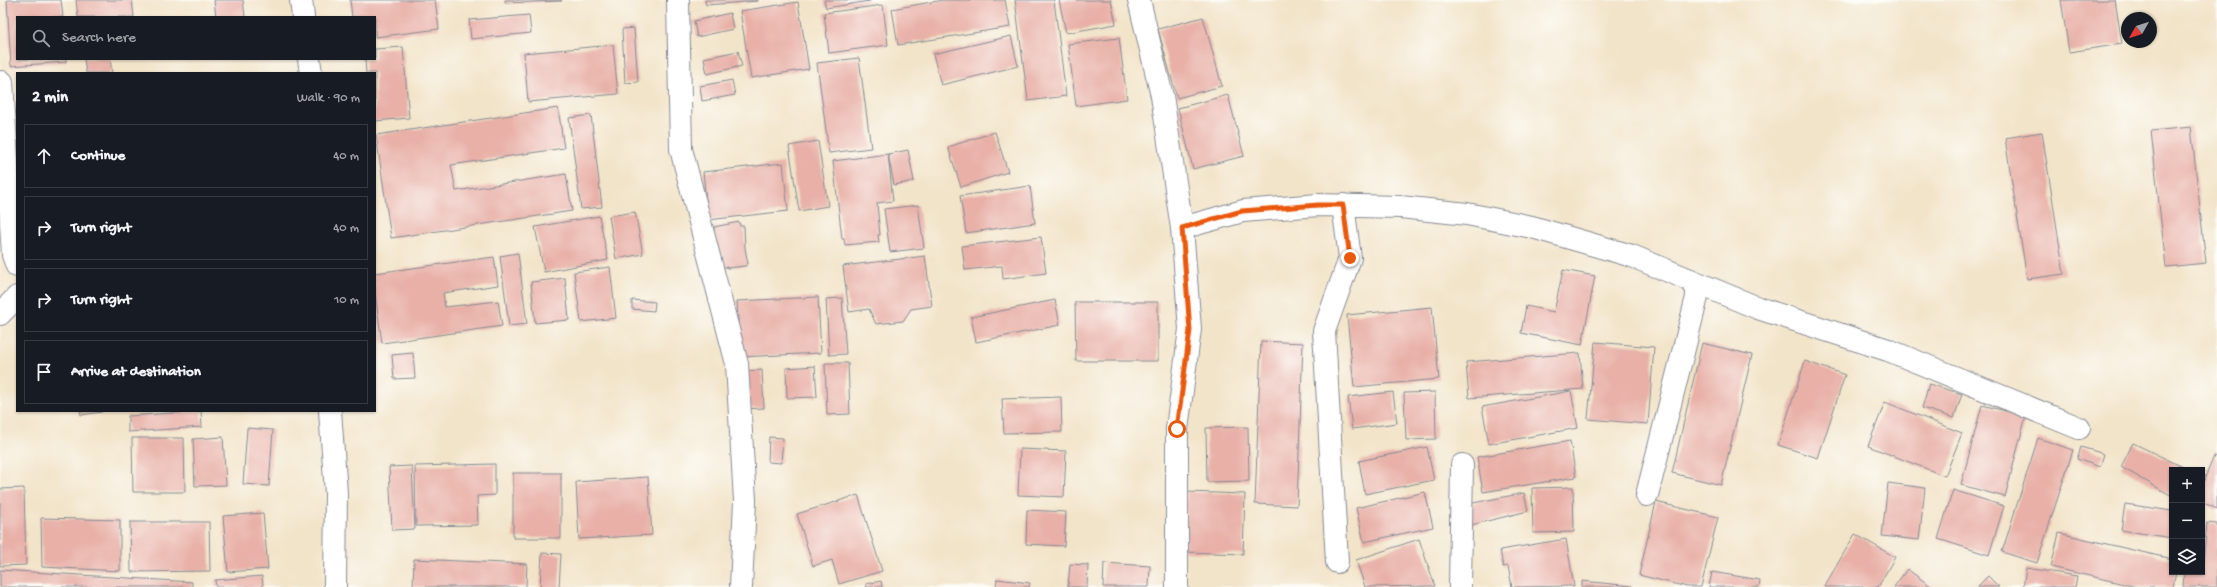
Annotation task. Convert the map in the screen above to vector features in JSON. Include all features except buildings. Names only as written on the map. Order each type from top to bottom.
[{"type":"street","points":[[301,0],[303,16]]},
{"type":"street","points":[[678,0],[681,149],[737,364],[745,501],[741,587]]},
{"type":"street","points":[[1139,0],[1162,96],[1182,228],[1190,330],[1177,429],[1177,587]]},
{"type":"street","points":[[309,60],[311,72]]},
{"type":"street","points":[[2,82],[13,255],[16,263]]},
{"type":"street","points":[[1182,228],[1242,211],[1318,205],[1400,207],[1467,214],[1532,227],[1632,256],[1758,308],[1888,350],[2079,428]]},
{"type":"street","points":[[1337,562],[1324,331],[1350,258],[1343,205]]},
{"type":"street","points":[[1647,495],[1697,297],[1697,288],[1690,280]]},
{"type":"street","points":[[0,314],[16,298]]},
{"type":"street","points":[[330,412],[336,493],[335,587]]},
{"type":"street","points":[[1460,587],[1462,465]]},
{"type":"route","points":[[1177,429],[1190,330],[1182,228],[1242,211],[1318,205],[1343,205],[1350,258]]}]
